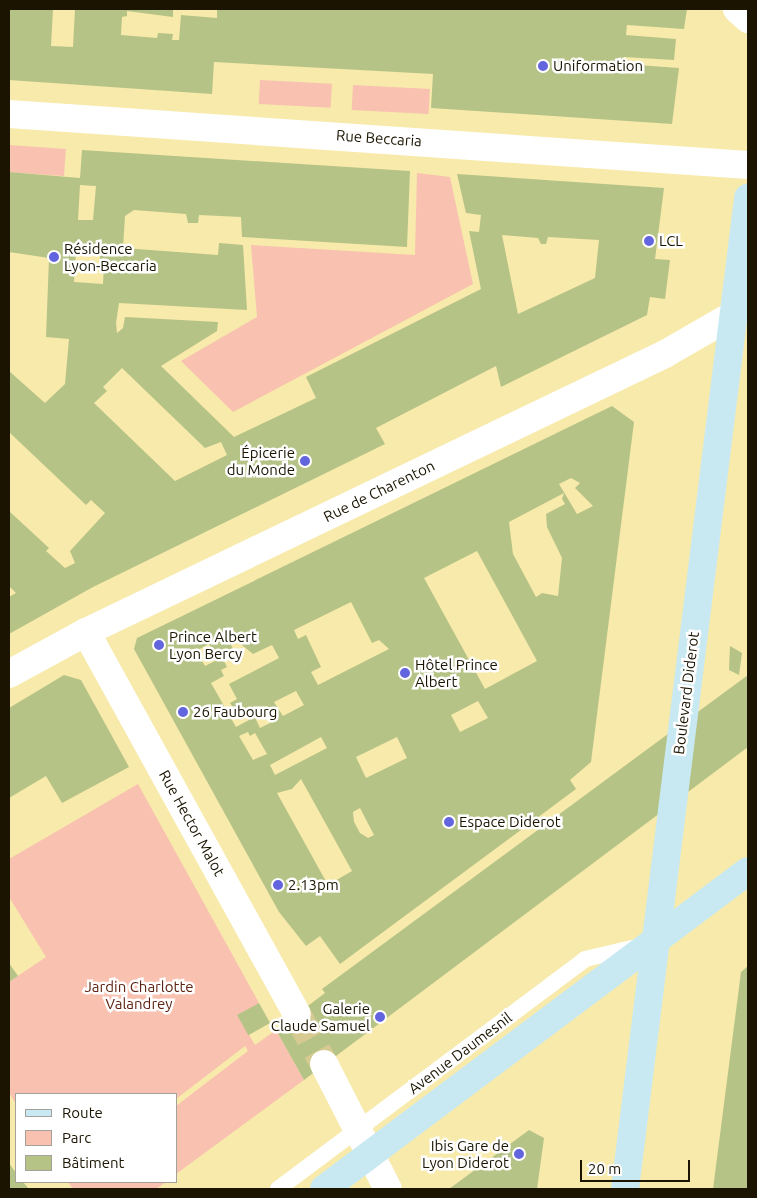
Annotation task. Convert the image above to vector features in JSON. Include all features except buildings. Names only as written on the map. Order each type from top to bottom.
[{"type":"main road","name":"Boulevard Diderot","points":[[625,1189],[655,942],[741,310],[748,198]]},
{"type":"main road","name":"Avenue Daumesnil","points":[[324,1189],[748,871]]},
{"type":"street","points":[[737,9],[748,19]]},
{"type":"street","name":"Rue Beccaria","points":[[9,114],[748,165]]},
{"type":"street","name":"Rue de Charenton","points":[[9,674],[86,632],[666,354],[741,310]]},
{"type":"street","name":"Rue Hector Malot","points":[[86,632],[297,1014]]},
{"type":"street","points":[[324,1064],[360,1128],[388,1189]]},
{"type":"lane","name":"Avenue Daumesnil","points":[[278,1189],[585,959],[655,942]]},
{"type":"green space","points":[[260,80],[332,84],[331,108],[259,104]]},
{"type":"green space","points":[[353,85],[430,89],[429,114],[352,110]]},
{"type":"green space","points":[[9,145],[66,149],[64,176],[9,172]]},
{"type":"green space","points":[[417,173],[450,177],[473,284],[233,412],[181,361],[257,317],[251,245],[415,255]]},
{"type":"green space","name":"Jardin Charlotte Valandrey","points":[[138,784],[259,1003],[238,1016],[255,1045],[276,1030],[304,1080],[178,1173],[178,1104],[248,1051],[245,1046],[178,1097],[178,1093],[15,1093],[15,1102],[9,1093],[9,982],[46,957],[9,897],[9,859]]},
{"type":"green space","points":[[69,1183],[165,1183],[156,1189],[73,1189]]},
{"type":"tunnel","points":[[297,1014],[324,1064]]},
{"type":"place","name":"Uniformation","points":[[543,66]]},
{"type":"place","name":"LCL","points":[[649,241]]},
{"type":"place","name":"Résidence Lyon-Beccaria","points":[[54,257]]},
{"type":"place","name":"Épicerie du Monde","points":[[305,461]]},
{"type":"place","name":"Prince Albert Lyon Bercy","points":[[159,645]]},
{"type":"place","name":"Hôtel Prince Albert","points":[[405,673]]},
{"type":"place","name":"26 Faubourg","points":[[183,712]]},
{"type":"place","name":"Espace Diderot","points":[[449,822]]},
{"type":"place","name":"2.13pm","points":[[278,885]]},
{"type":"place","name":"Galerie Claude Samuel","points":[[380,1017]]},
{"type":"place","name":"Ibis Gare de Lyon Diderot","points":[[519,1154]]}]
